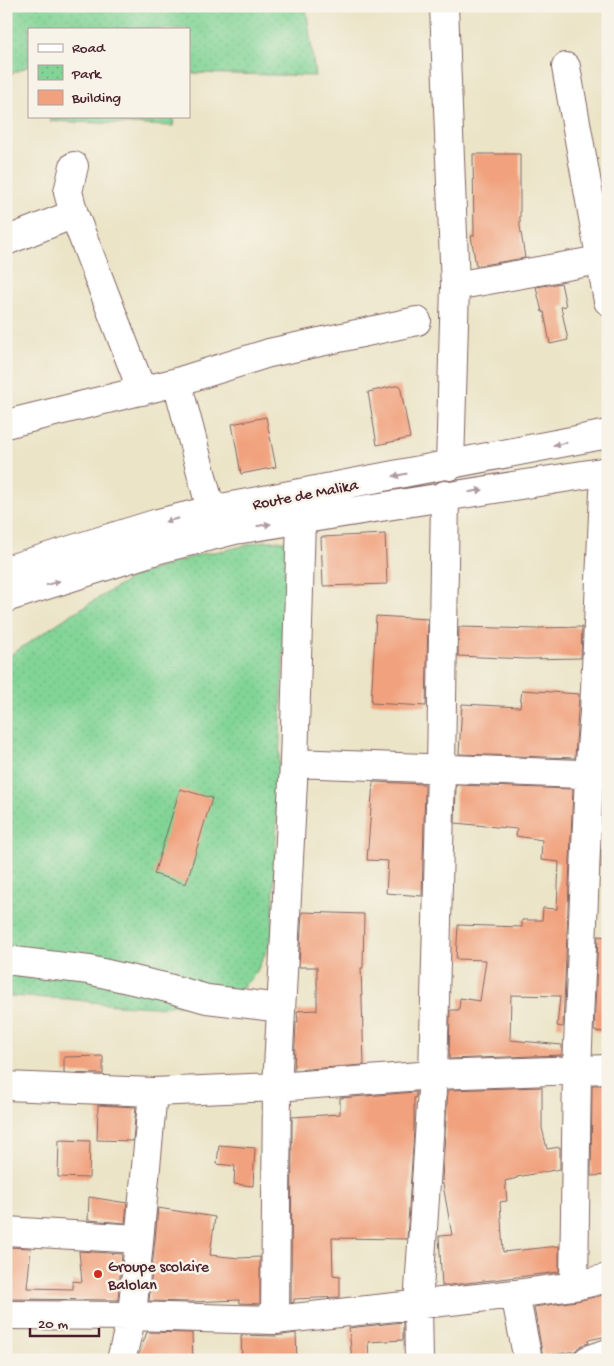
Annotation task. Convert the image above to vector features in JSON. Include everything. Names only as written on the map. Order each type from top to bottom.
[{"type":"street","points":[[444,6],[455,286],[450,466]]},
{"type":"street","points":[[566,67],[608,301]]},
{"type":"street","points":[[74,166],[68,192],[74,214],[142,391]]},
{"type":"street","points":[[6,241],[74,214]]},
{"type":"street","points":[[455,286],[600,260]]},
{"type":"street","points":[[6,424],[177,382],[269,352],[417,321]]},
{"type":"street","points":[[177,382],[211,510]]},
{"type":"street","name":"Route de Malika","points":[[6,570],[158,523],[211,510],[450,466],[608,434]]},
{"type":"street","points":[[574,1286],[577,1070],[598,775],[595,702],[606,471]]},
{"type":"street","name":"Route de Malika","points":[[6,598],[160,549],[235,530],[606,471]]},
{"type":"street","points":[[419,1360],[418,1305],[433,1074],[441,770],[445,496]]},
{"type":"street","points":[[276,1320],[277,1087],[294,763],[301,519]]},
{"type":"street","points":[[294,763],[598,775]]},
{"type":"street","points":[[6,960],[89,970],[207,999],[281,1008]]},
{"type":"street","points":[[6,1086],[153,1092],[277,1087],[433,1074],[608,1069]]},
{"type":"street","points":[[121,1360],[132,1316],[153,1092]]},
{"type":"street","points":[[6,1231],[140,1239]]},
{"type":"street","points":[[6,1315],[276,1320],[515,1294],[574,1286],[608,1278]]},
{"type":"street","points":[[515,1294],[528,1360]]},
{"type":"street","points":[[588,1360],[608,1353]]},
{"type":"green space","points":[[6,6],[306,6],[315,76],[190,73],[190,28],[28,28],[28,66],[6,76]]},
{"type":"green space","points":[[50,118],[174,118],[173,126],[50,121]]},
{"type":"green space","points":[[264,541],[288,541],[272,939],[256,973],[238,992],[214,1002],[156,1007],[115,1005],[69,999],[6,996],[6,658],[67,617],[135,576],[201,554]]},
{"type":"building","points":[[473,154],[520,154],[520,226],[525,258],[476,266],[471,236],[474,236]]},
{"type":"building","points":[[561,283],[566,306],[561,307],[568,340],[550,344],[544,312],[542,312],[536,287]]},
{"type":"building","points":[[400,385],[410,438],[377,445],[368,392]]},
{"type":"building","points":[[266,417],[276,467],[241,474],[232,424]]},
{"type":"building","points":[[385,534],[387,584],[323,586],[321,537]]},
{"type":"building","points":[[376,616],[428,619],[426,706],[371,703]]},
{"type":"building","points":[[459,627],[538,629],[582,627],[581,658],[526,659],[458,656]]},
{"type":"building","points":[[522,690],[579,694],[575,758],[459,754],[462,704],[520,707]]},
{"type":"building","points":[[373,782],[425,784],[422,896],[386,893],[388,861],[367,860]]},
{"type":"building","points":[[456,785],[573,789],[563,1027],[557,1026],[560,996],[511,995],[510,1040],[562,1045],[562,1055],[449,1059],[450,1010],[459,1010],[460,998],[480,1001],[486,960],[456,959],[458,925],[522,927],[522,920],[542,920],[543,908],[557,909],[559,862],[541,860],[542,840],[516,836],[517,829],[455,823]]},
{"type":"building","points":[[180,789],[212,798],[186,884],[154,874]]},
{"type":"building","points":[[602,849],[608,849],[608,869],[601,868]]},
{"type":"building","points":[[302,912],[364,914],[363,968],[361,968],[364,1065],[294,1070],[296,1022],[298,1022],[297,1011],[317,1010],[317,967],[299,967]]},
{"type":"building","points":[[598,936],[608,937],[608,1017],[606,1017],[604,1032],[594,1031]]},
{"type":"building","points":[[103,1056],[103,1074],[64,1073],[64,1057]]},
{"type":"building","points":[[592,1085],[608,1085],[608,1175],[591,1176]]},
{"type":"building","points":[[542,1087],[542,1128],[547,1149],[560,1147],[560,1169],[505,1181],[507,1201],[500,1202],[503,1252],[559,1246],[559,1272],[442,1286],[439,1236],[452,1235],[442,1179],[448,1090]]},
{"type":"building","points":[[416,1092],[416,1097],[414,1098],[414,1130],[407,1239],[332,1238],[333,1275],[340,1276],[340,1297],[294,1299],[294,1302],[291,1303],[292,1117],[340,1114],[340,1098]]},
{"type":"building","points":[[98,1105],[136,1107],[133,1141],[97,1140]]},
{"type":"building","points":[[59,1140],[90,1141],[89,1178],[58,1177]]},
{"type":"building","points":[[219,1145],[255,1148],[253,1186],[234,1184],[235,1166],[217,1164]]},
{"type":"building","points":[[89,1197],[127,1203],[125,1223],[88,1220]]},
{"type":"building","points":[[158,1208],[215,1217],[210,1255],[239,1258],[260,1257],[260,1304],[240,1303],[239,1300],[149,1301]]},
{"type":"building","points":[[6,1247],[31,1248],[27,1288],[73,1289],[73,1281],[82,1282],[79,1251],[122,1254],[118,1300],[6,1299]]},
{"type":"building","points":[[608,1294],[608,1336],[588,1340],[589,1343],[582,1345],[575,1351],[543,1357],[534,1307]]},
{"type":"building","points":[[403,1322],[403,1340],[368,1342],[369,1360],[352,1360],[349,1328]]},
{"type":"building","points":[[147,1332],[192,1333],[193,1360],[137,1360]]},
{"type":"building","points":[[296,1333],[297,1360],[242,1360],[241,1335],[275,1336]]},
{"type":"place","name":"Groupe scolaire Balolan","points":[[98,1274]]}]
